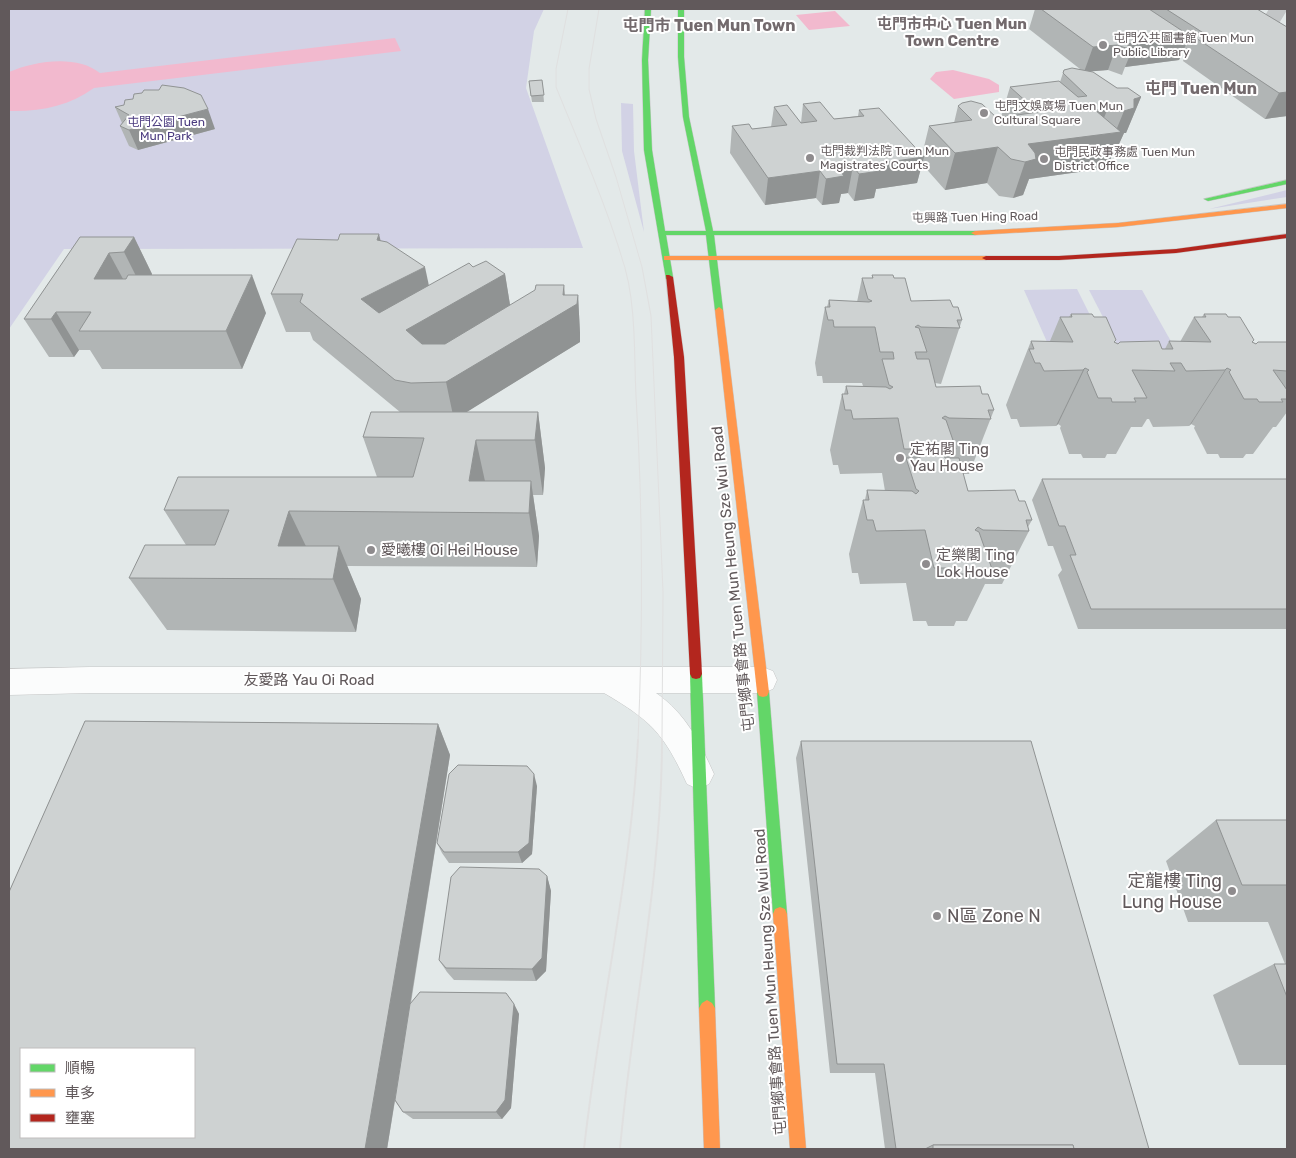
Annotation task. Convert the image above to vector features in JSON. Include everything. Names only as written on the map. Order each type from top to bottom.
[{"type":"main road","points":[[648,9],[645,60],[648,141],[667,258],[679,357],[696,680],[712,1149]]},
{"type":"main road","name":"屯門鄉事會路 Tuen Mun Heung Sze Wui Road","points":[[681,9],[681,57],[686,117],[710,233],[762,680],[798,1149]]},
{"type":"main road","points":[[1200,201],[1287,182]]},
{"type":"main road","name":"屯興路 Tuen Hing Road","points":[[662,233],[981,232],[1127,224],[1287,206]]},
{"type":"main road","points":[[981,232],[1134,211]]},
{"type":"main road","points":[[667,258],[1059,258],[1176,251],[1287,236]]},
{"type":"street","name":"友愛路 Yau Oi Road","points":[[9,682],[90,680],[762,680]]},
{"type":"street","points":[[609,680],[640,698],[663,715],[683,741],[699,777]]},
{"type":"green space","name":"屯門公園 Tuen Mun Park","points":[[9,9],[544,9],[534,31],[526,88],[583,248],[64,249],[9,329]]},
{"type":"green space","points":[[621,103],[633,104],[634,151],[644,232],[622,151]]},
{"type":"green space","points":[[1287,190],[1287,197],[1209,209],[1283,191]]},
{"type":"green space","points":[[1077,289],[1108,351],[1051,351],[1024,290]]},
{"type":"green space","points":[[1089,290],[1142,290],[1177,352],[1121,352]]},
{"type":"shaded area","points":[[835,11],[850,26],[809,30],[796,15]]},
{"type":"shaded area","points":[[395,38],[401,51],[94,88],[75,99],[54,107],[9,111],[9,72],[43,62],[68,61],[80,63],[100,73]]},
{"type":"shaded area","points":[[953,70],[989,79],[999,85],[999,92],[954,99],[930,79],[936,72]]},
{"type":"building","points":[[1041,9],[1149,9],[1190,36],[1126,44],[1132,50],[1117,45],[1093,47]]},
{"type":"building","points":[[1166,9],[1257,9],[1287,27],[1287,92],[1279,93],[1193,36],[1205,34]]},
{"type":"building","points":[[1072,68],[1093,72],[1117,88],[1128,88],[1141,97],[1134,99],[1134,108],[1124,111],[1108,108],[1095,110],[1121,132],[1028,144],[1035,153],[1036,159],[1025,162],[1011,159],[998,147],[955,153],[929,126],[972,120],[958,106],[971,101],[982,104],[997,118],[1038,112],[1010,87],[1059,81],[1078,97],[1087,96],[1063,73],[1064,70]]},
{"type":"building","points":[[542,80],[544,95],[531,96],[529,81]]},
{"type":"building","points":[[162,85],[184,88],[201,95],[208,109],[129,130],[120,126],[129,115],[115,107],[124,105],[125,100],[133,99],[134,94],[142,93],[144,90],[159,90]]},
{"type":"building","points":[[820,102],[834,119],[864,116],[859,110],[879,108],[924,157],[873,164],[880,171],[859,174],[853,166],[838,168],[844,176],[826,179],[820,171],[768,178],[732,126],[749,124],[752,129],[787,125],[774,107],[787,105],[801,123],[817,121],[803,104]]},
{"type":"building","points":[[340,234],[379,234],[377,240],[387,242],[425,267],[361,299],[379,313],[469,263],[473,267],[486,261],[505,274],[406,330],[422,344],[445,344],[535,290],[536,285],[564,285],[563,295],[578,295],[577,304],[446,382],[411,383],[395,380],[300,302],[303,294],[271,294],[297,239],[338,240]]},
{"type":"building","points":[[80,237],[134,237],[124,252],[109,253],[94,279],[126,279],[128,275],[252,275],[226,331],[79,331],[91,312],[56,312],[51,319],[24,319]]},
{"type":"building","points":[[872,275],[893,275],[894,278],[905,278],[911,301],[950,300],[953,307],[958,307],[962,320],[957,320],[960,328],[921,327],[918,325],[915,327],[919,328],[927,352],[915,352],[917,359],[929,359],[936,387],[980,386],[982,394],[988,394],[994,410],[988,410],[991,419],[949,418],[945,416],[942,418],[946,420],[956,449],[943,449],[945,458],[959,458],[968,491],[1015,490],[1019,501],[1025,501],[1032,520],[1026,520],[1029,531],[983,530],[978,527],[975,530],[979,532],[992,569],[977,569],[978,574],[950,574],[948,568],[934,568],[925,530],[876,531],[873,520],[867,520],[863,500],[869,500],[867,490],[912,491],[916,494],[919,491],[916,489],[906,458],[920,458],[918,449],[904,449],[898,418],[853,419],[851,410],[845,410],[842,394],[848,394],[846,386],[886,387],[890,389],[893,387],[889,385],[882,359],[894,359],[893,352],[880,352],[875,327],[834,327],[833,320],[828,320],[825,307],[830,307],[829,300],[872,301],[868,299],[862,278],[873,278]]},
{"type":"building","points":[[1071,314],[1092,314],[1094,317],[1106,317],[1116,340],[1114,342],[1118,344],[1120,342],[1159,341],[1162,349],[1173,349],[1169,341],[1211,342],[1194,317],[1206,317],[1204,314],[1226,314],[1228,317],[1240,317],[1254,340],[1252,342],[1256,344],[1258,342],[1287,342],[1287,371],[1273,370],[1287,390],[1287,399],[1281,399],[1283,402],[1259,402],[1257,399],[1244,399],[1229,372],[1231,370],[1227,368],[1225,370],[1186,371],[1181,363],[1170,363],[1175,371],[1132,370],[1147,398],[1134,398],[1136,402],[1112,402],[1111,398],[1098,398],[1087,372],[1089,370],[1085,368],[1083,370],[1044,371],[1040,363],[1035,363],[1029,349],[1034,349],[1031,341],[1073,342],[1060,317],[1072,317]]},
{"type":"building","points":[[371,412],[538,412],[535,440],[476,440],[469,481],[531,481],[529,513],[289,511],[278,546],[339,546],[333,579],[129,578],[145,545],[215,545],[229,510],[164,510],[178,477],[413,477],[424,438],[363,437]]},
{"type":"building","points":[[1042,479],[1287,479],[1287,609],[1091,609],[1070,555],[1076,555],[1065,526],[1059,526]]},
{"type":"building","points":[[85,721],[438,724],[365,1149],[9,1149],[9,892]]},
{"type":"building","name":"N區 Zone N","points":[[801,741],[1031,741],[1149,1149],[1074,1149],[1073,1145],[933,1145],[925,1149],[896,1149],[884,1064],[837,1064]]},
{"type":"building","points":[[458,765],[527,766],[534,774],[529,843],[518,852],[444,852],[437,843],[449,774]]},
{"type":"building","points":[[1216,820],[1287,820],[1287,885],[1242,885]]},
{"type":"building","points":[[460,867],[539,869],[547,876],[542,958],[532,969],[446,968],[439,960],[451,877]]},
{"type":"building","points":[[1274,964],[1287,964],[1287,997]]},
{"type":"building","points":[[420,992],[506,993],[514,1004],[505,1100],[496,1112],[403,1112],[395,1100],[410,1004]]},
{"type":"building","points":[[933,1145],[1073,1145],[1074,1149],[933,1149]]},
{"type":"tunnel","points":[[1269,9],[1287,20]]},
{"type":"tram line","points":[[568,9],[556,69],[556,87],[593,176],[618,245],[629,283],[633,315],[641,525],[641,655],[638,741]]},
{"type":"tram line","points":[[599,9],[589,69],[589,89],[596,119],[616,177],[642,267],[651,316],[663,592],[662,741]]},
{"type":"tram line","points":[[584,1149],[629,842],[638,740]]},
{"type":"tram line","points":[[620,1149],[652,893],[661,791],[662,740]]},
{"type":"traffic: fast","points":[[648,9],[645,60],[648,150],[669,277]]},
{"type":"traffic: fast","points":[[681,9],[681,57],[686,117],[710,233],[719,310]]},
{"type":"traffic: fast","points":[[1208,199],[1287,182]]},
{"type":"traffic: fast","points":[[662,233],[975,233]]},
{"type":"traffic: fast","points":[[696,674],[707,1008]]},
{"type":"traffic: fast","points":[[763,692],[780,914]]},
{"type":"traffic: slow","points":[[975,233],[1118,225],[1287,206]]},
{"type":"traffic: slow","points":[[667,258],[986,258]]},
{"type":"traffic: slow","points":[[719,310],[763,692]]},
{"type":"traffic: slow","points":[[780,914],[798,1149]]},
{"type":"traffic: slow","points":[[707,1008],[712,1149]]},
{"type":"traffic: jam","points":[[986,258],[1059,258],[1176,251],[1287,236]]},
{"type":"traffic: jam","points":[[669,277],[679,357],[696,674]]},
{"type":"place","name":"屯門公共圖書館 Tuen Mun Public Library","points":[[1103,45]]},
{"type":"place","name":"屯門文娛廣場 Tuen Mun Cultural Square","points":[[984,113]]},
{"type":"place","name":"屯門裁判法院 Tuen Mun Magistrates' Courts","points":[[810,158]]},
{"type":"place","name":"屯門民政事務處 Tuen Mun District Office","points":[[1044,159]]},
{"type":"place","name":"定祐閣 Ting Yau House","points":[[900,458]]},
{"type":"place","name":"愛曦樓 Oi Hei House","points":[[371,550]]},
{"type":"place","name":"定樂閣 Ting Lok House","points":[[926,564]]},
{"type":"place","name":"定龍樓 Ting Lung House","points":[[1232,891]]},
{"type":"place","name":"N區 Zone N","points":[[937,916]]},
{"type":"district","name":"屯門市 Tuen Mun Town","points":[[709,25]]},
{"type":"district","name":"屯門市中心 Tuen Mun Town Centre","points":[[952,32]]},
{"type":"district","name":"屯門 Tuen Mun","points":[[1201,88]]}]
